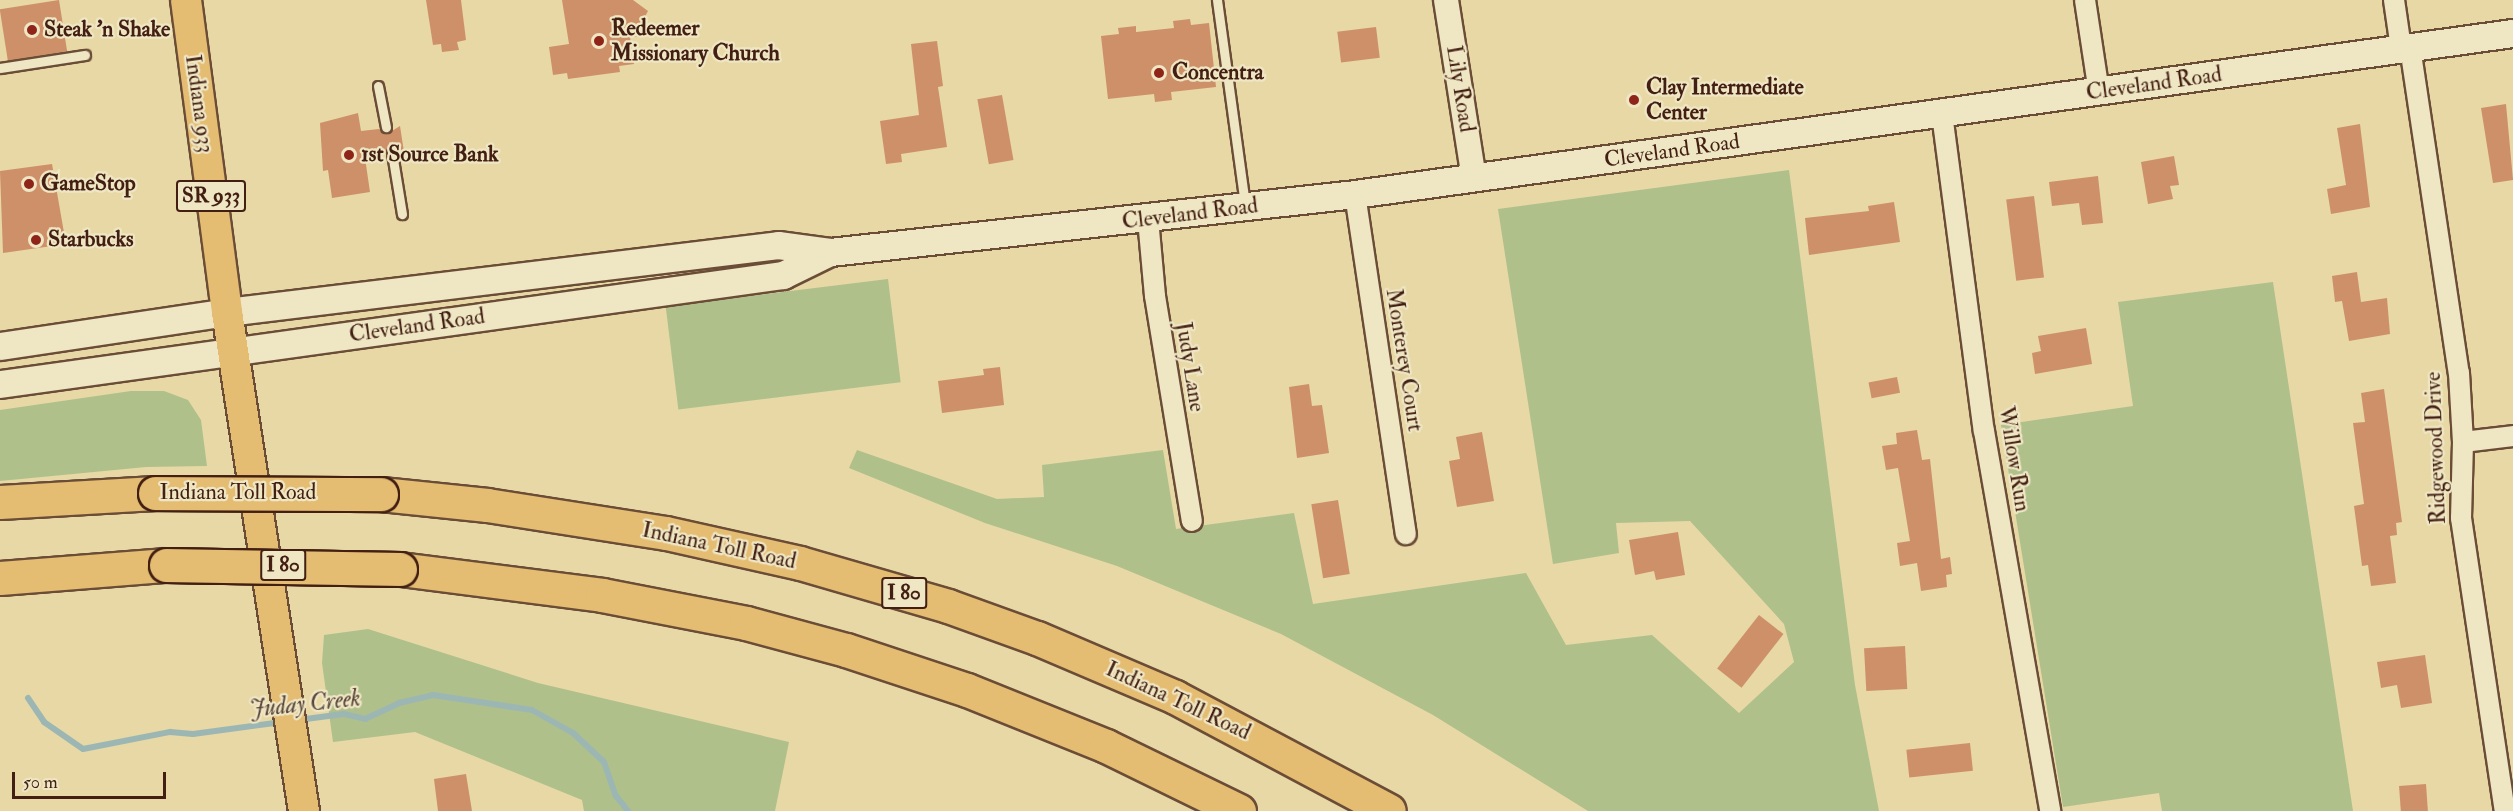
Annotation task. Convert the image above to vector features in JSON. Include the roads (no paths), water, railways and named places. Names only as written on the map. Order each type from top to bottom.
[{"type":"highway","name":"Indiana Toll Road","points":[[0,502],[156,492],[381,494],[487,505],[666,533],[800,563],[948,606],[1037,638],[1174,698],[1389,811]]},
{"type":"highway","name":"I 80","points":[[0,578],[166,565],[400,569],[602,595],[746,623],[846,651],[967,690],[1096,742],[1239,811]]},
{"type":"main road","name":"Indiana 933","points":[[186,0],[233,351]]},
{"type":"main road","name":"Cleveland Road","points":[[0,346],[227,312],[778,244],[830,252],[1148,219],[1355,194],[2099,93],[2513,33]]},
{"type":"main road","name":"Cleveland Road","points":[[0,384],[783,276],[830,252]]},
{"type":"main road","name":"SR 933","points":[[233,351],[304,811]]},
{"type":"street","name":"Lily Road","points":[[1446,0],[1474,178]]},
{"type":"street","points":[[2085,0],[2099,93]]},
{"type":"street","name":"Ridgewood Drive","points":[[2394,0],[2406,48],[2459,373],[2463,442],[2461,518],[2505,811]]},
{"type":"street","name":"Willow Run","points":[[1942,114],[1984,431],[2050,811]]},
{"type":"street","name":"Monterey Court","points":[[1355,194],[1406,534]]},
{"type":"street","name":"Judy Lane","points":[[1148,219],[1155,296],[1192,521]]},
{"type":"street","points":[[2463,442],[2513,436]]},
{"type":"lane","points":[[1217,0],[1246,207]]},
{"type":"lane","points":[[0,68],[85,55]]},
{"type":"lane","points":[[378,86],[386,128]]},
{"type":"lane","points":[[392,153],[402,214]]},
{"type":"waterway","name":"Juday Creek","points":[[298,720],[344,714],[365,719],[399,703],[433,695],[532,710],[573,733],[604,762],[616,796],[628,811]]},
{"type":"waterway","name":"Juday Creek","points":[[28,698],[44,722],[83,749],[170,732],[193,734],[282,722]]},
{"type":"place","name":"Steak 'n Shake","points":[[32,30]]},
{"type":"place","name":"Redeemer Missionary Church","points":[[599,41]]},
{"type":"place","name":"Concentra","points":[[1159,73]]},
{"type":"place","name":"Clay Intermediate Center","points":[[1634,100]]},
{"type":"place","name":"1st Source Bank","points":[[349,155]]},
{"type":"place","name":"GameStop","points":[[29,184]]},
{"type":"place","name":"Starbucks","points":[[36,240]]}]
